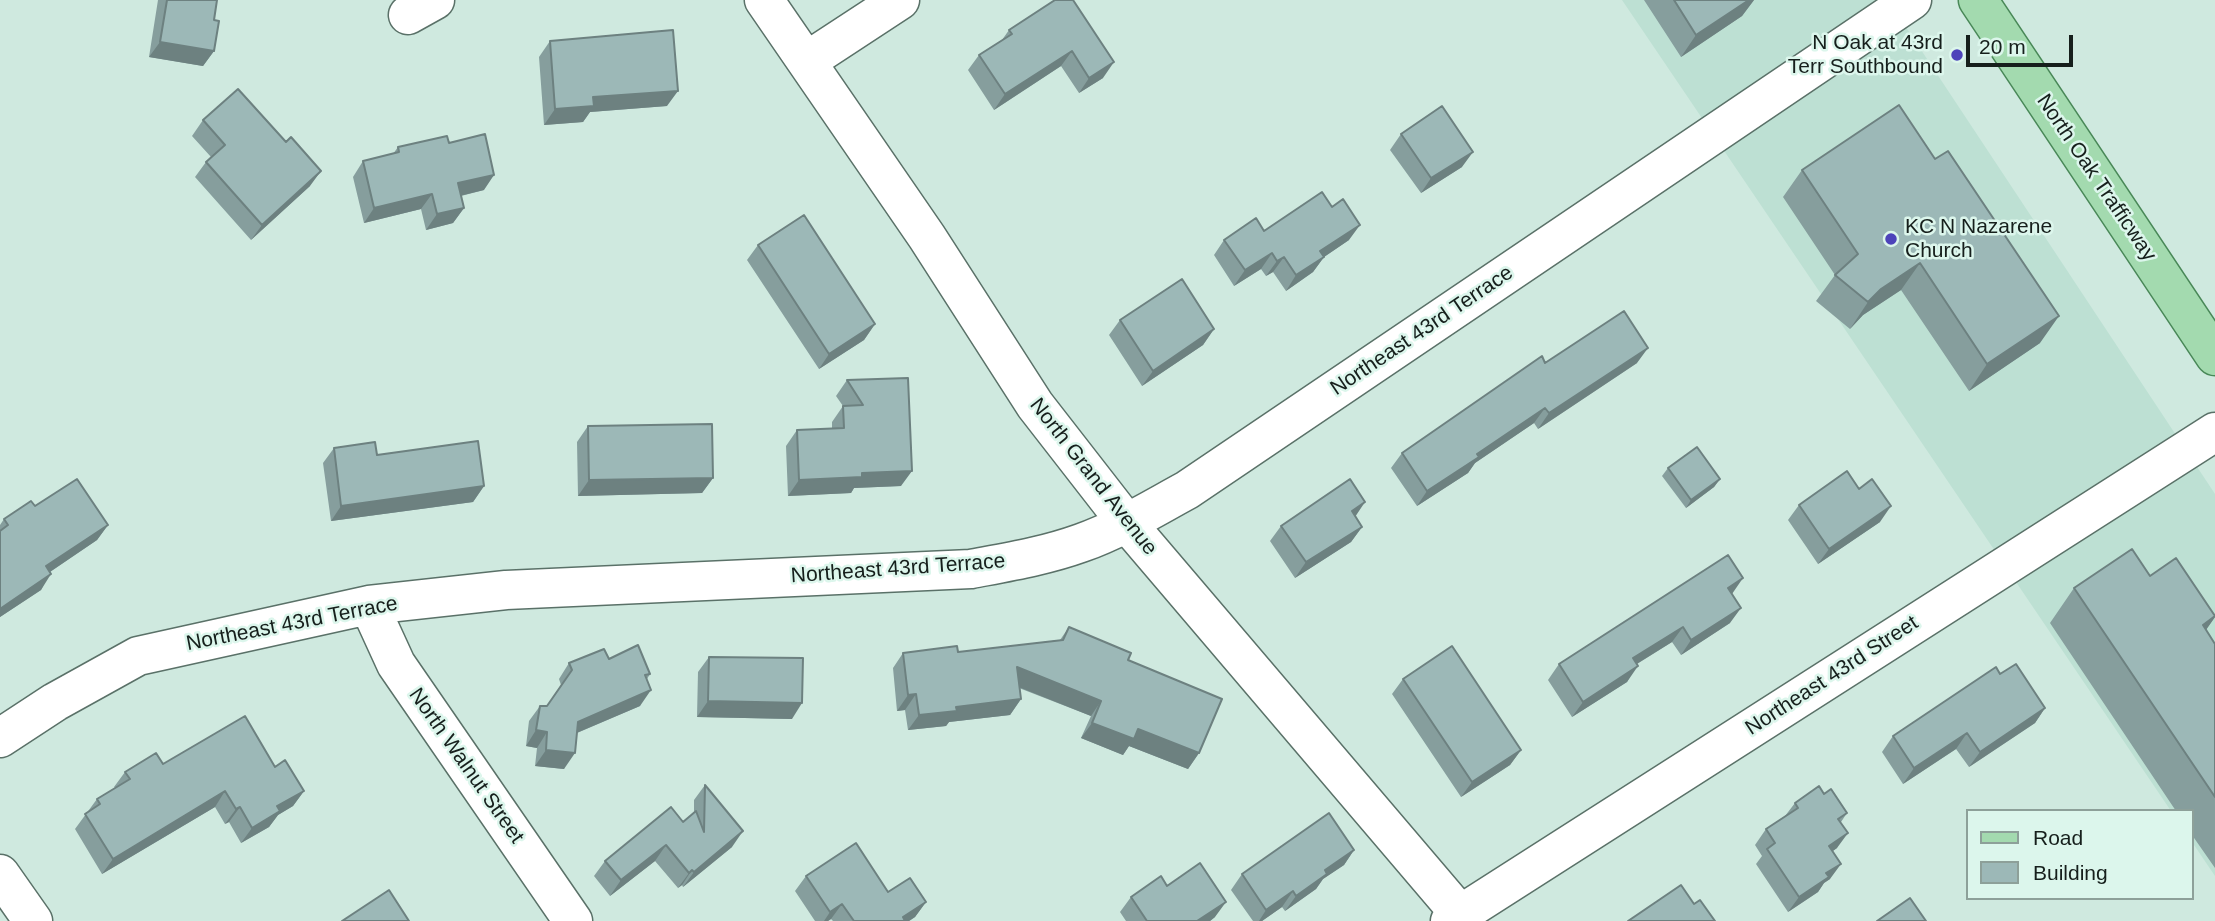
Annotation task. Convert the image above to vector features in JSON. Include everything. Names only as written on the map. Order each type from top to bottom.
[{"type":"main road","name":"North Oak Trafficway","points":[[1978,0],[2215,356]]},
{"type":"street","name":"North Grand Avenue","points":[[764,0],[927,237],[1035,405],[1126,522],[1459,919]]},
{"type":"street","points":[[807,61],[900,0]]},
{"type":"street","name":"Northeast 43rd Terrace","points":[[0,738],[55,702],[138,656],[369,605],[506,590],[971,569],[1027,559],[1070,546],[1126,522],[1187,490],[1912,0]]},
{"type":"street","name":"Northeast 43rd Street","points":[[1459,919],[2215,432]]},
{"type":"street","name":"North Walnut Street","points":[[369,605],[396,664],[573,921]]},
{"type":"street","points":[[0,874],[33,921]]},
{"type":"shaded area","points":[[1622,0],[1888,0],[2215,494],[2215,876],[2194,845],[2194,809],[2170,809]]},
{"type":"building","points":[[167,0],[217,0],[214,20],[219,21],[214,51],[160,42]]},
{"type":"building","points":[[1055,0],[1073,0],[1114,62],[1089,78],[1072,51],[1005,94],[979,55],[1012,34],[1009,30]]},
{"type":"building","points":[[1674,0],[1749,0],[1696,35]]},
{"type":"building","points":[[673,30],[678,91],[593,97],[594,106],[555,109],[550,41]]},
{"type":"building","points":[[238,89],[286,142],[291,137],[321,171],[262,225],[206,162],[225,145],[203,120]]},
{"type":"building","name":"KC N Nazarene Church","points":[[1899,105],[1935,159],[1948,151],[2059,316],[1987,364],[1920,263],[1881,289],[1868,302],[1835,275],[1858,254],[1802,170]]},
{"type":"building","points":[[1442,106],[1473,152],[1431,178],[1401,134]]},
{"type":"building","points":[[485,134],[494,175],[458,183],[464,208],[437,214],[432,194],[374,208],[363,161],[399,152],[398,147],[447,136],[449,143]]},
{"type":"building","points":[[1322,192],[1332,207],[1343,199],[1360,225],[1320,251],[1324,257],[1296,275],[1284,257],[1277,261],[1272,253],[1245,270],[1224,240],[1256,218],[1264,231]]},
{"type":"building","points":[[804,215],[875,324],[829,354],[758,245]]},
{"type":"building","points":[[1182,279],[1214,329],[1153,371],[1120,320]]},
{"type":"building","points":[[1624,311],[1648,348],[1549,413],[1545,408],[1477,454],[1479,457],[1427,491],[1402,453],[1542,356],[1545,363]]},
{"type":"building","points":[[908,378],[912,471],[799,480],[797,430],[844,428],[843,406],[863,405],[847,380]]},
{"type":"building","points":[[712,424],[713,478],[589,480],[588,426]]},
{"type":"building","points":[[478,441],[484,486],[341,506],[334,448],[375,442],[377,455]]},
{"type":"building","points":[[1697,447],[1720,479],[1691,500],[1668,468]]},
{"type":"building","points":[[1847,471],[1859,489],[1872,479],[1891,506],[1829,549],[1799,505]]},
{"type":"building","points":[[77,479],[108,525],[46,566],[51,574],[0,609],[0,531],[8,525],[4,519],[31,501],[35,506]]},
{"type":"building","points":[[1350,479],[1365,502],[1352,511],[1362,527],[1306,562],[1281,526]]},
{"type":"building","points":[[2132,549],[2150,576],[2176,558],[2215,616],[2203,625],[2215,644],[2215,797],[2074,588]]},
{"type":"building","points":[[1728,555],[1743,578],[1728,588],[1741,608],[1691,640],[1683,627],[1633,658],[1638,666],[1583,702],[1559,664]]},
{"type":"building","points":[[1069,627],[1131,653],[1128,660],[1222,699],[1199,753],[1138,729],[1134,739],[1092,723],[1101,701],[1017,667],[1021,699],[956,707],[957,711],[919,715],[916,694],[908,695],[903,653],[957,646],[958,652],[1063,640]]},
{"type":"building","points":[[638,645],[650,674],[645,675],[651,690],[578,722],[575,753],[546,750],[547,732],[536,730],[540,706],[547,706],[572,670],[569,663],[604,649],[609,659]]},
{"type":"building","points":[[1452,646],[1521,750],[1472,782],[1403,679]]},
{"type":"building","points":[[709,657],[803,658],[802,703],[708,701]]},
{"type":"building","points":[[2016,664],[2045,708],[1980,752],[1967,733],[1914,768],[1893,736],[1996,667],[2000,674]]},
{"type":"building","points":[[245,716],[275,767],[285,760],[304,791],[277,806],[280,811],[252,828],[240,807],[236,809],[225,791],[113,859],[85,814],[100,804],[97,799],[130,779],[125,772],[156,753],[163,764]]},
{"type":"building","points":[[705,785],[743,831],[694,872],[692,870],[689,873],[666,845],[621,880],[605,861],[671,807],[683,822],[696,811],[704,832]]},
{"type":"building","points":[[1819,786],[1824,794],[1831,789],[1847,813],[1838,819],[1848,833],[1829,846],[1841,864],[1826,873],[1829,877],[1799,897],[1767,849],[1775,843],[1766,829],[1798,808],[1795,803]]},
{"type":"building","points":[[1329,813],[1354,850],[1325,870],[1327,874],[1296,896],[1293,891],[1266,910],[1242,874]]},
{"type":"building","points":[[856,843],[888,892],[910,878],[926,902],[903,917],[905,921],[854,921],[842,904],[830,912],[806,876]]},
{"type":"building","points":[[1200,863],[1226,902],[1197,921],[1147,921],[1131,897],[1161,876],[1167,886]]},
{"type":"building","points":[[1681,885],[1694,904],[1700,900],[1715,921],[1628,921]]},
{"type":"building","points":[[389,890],[409,921],[342,921]]},
{"type":"building","points":[[1910,898],[1926,921],[1877,921]]},
{"type":"place","name":"N Oak at 43rd Terr Southbound","points":[[1957,55]]},
{"type":"place","name":"KC N Nazarene Church","points":[[1891,239]]}]
